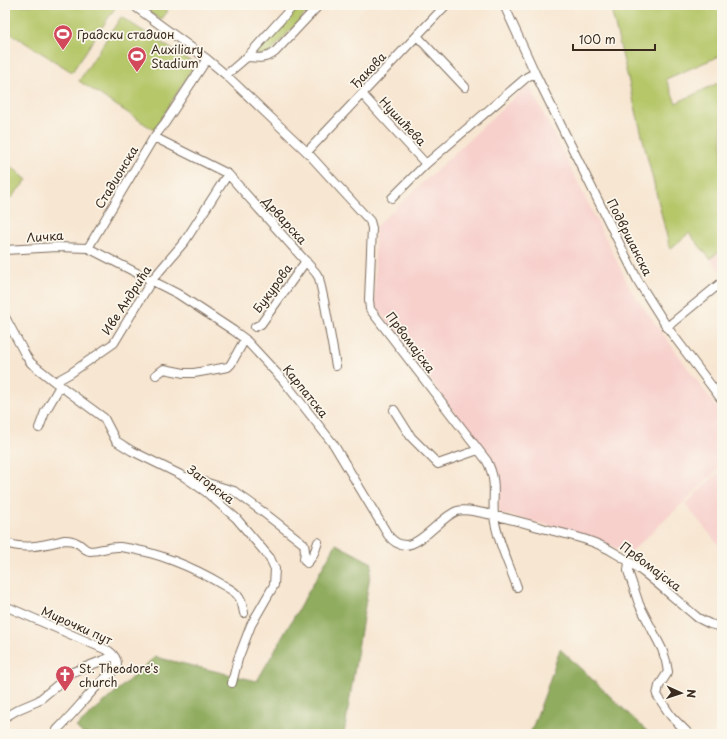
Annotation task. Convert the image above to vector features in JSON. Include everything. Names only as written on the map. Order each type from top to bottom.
[{"type":"street","points":[[226,75],[247,57],[294,5]]},
{"type":"street","points":[[247,57],[261,58],[271,55],[319,5]]},
{"type":"street","name":"Ђакова","points":[[308,152],[446,5]]},
{"type":"street","name":"Подвршанска","points":[[504,5],[535,73],[638,281],[667,327],[722,400]]},
{"type":"street","name":"Првомајска","points":[[138,7],[226,75],[308,152],[371,224],[370,309],[487,461],[493,475],[494,515],[596,543],[629,562],[698,618],[710,624],[722,627]]},
{"type":"street","points":[[417,36],[465,87]]},
{"type":"street","name":"Стадионска","points":[[88,248],[154,136],[165,123],[207,59]]},
{"type":"street","points":[[392,198],[426,164],[527,77],[535,73]]},
{"type":"street","name":"Нушићева","points":[[362,94],[426,164]]},
{"type":"street","name":"Дрварска","points":[[154,136],[228,174],[261,213],[306,261],[319,278],[336,366]]},
{"type":"street","name":"Иве Андрића","points":[[58,384],[114,343],[152,280],[184,241],[228,174]]},
{"type":"street","name":"Личка","points":[[5,250],[57,247],[88,248]]},
{"type":"street","points":[[88,248],[152,280]]},
{"type":"street","name":"Букурова","points":[[255,327],[261,324],[306,261]]},
{"type":"street","name":"Карпатска","points":[[152,280],[194,303],[245,339],[283,380],[334,445],[375,515],[392,540],[401,546],[408,545],[418,540],[458,511],[465,510],[494,515]]},
{"type":"street","points":[[667,327],[722,282]]},
{"type":"street","name":"Загорска","points":[[5,317],[31,363],[104,418],[116,441],[132,451],[183,476],[206,492],[236,518],[270,558],[276,569],[274,585],[251,625],[238,659],[232,682]]},
{"type":"street","points":[[156,375],[164,368],[184,373],[194,373],[228,367],[245,339]]},
{"type":"street","points":[[39,428],[58,384]]},
{"type":"street","points":[[394,410],[411,437],[438,464],[478,450]]},
{"type":"street","points":[[183,476],[234,491],[304,544],[304,559],[307,563],[317,548],[318,542]]},
{"type":"street","points":[[494,515],[500,539],[518,587]]},
{"type":"street","points":[[5,543],[13,546],[33,547],[70,540],[78,543],[85,550],[89,551],[108,547],[122,547],[164,558],[208,576],[236,593],[241,600],[244,613]]},
{"type":"street","points":[[629,562],[628,571],[639,604],[662,649],[666,661],[668,672],[659,686],[657,695],[671,716],[689,734]]},
{"type":"street","name":"Мирочки пут","points":[[5,606],[109,651],[114,656],[117,664],[116,668],[57,730]]},
{"type":"street","points":[[5,718],[19,709],[38,701],[73,672],[114,656]]},
{"type":"shaded area","points":[[529,84],[631,290],[722,415],[722,466],[629,554],[598,539],[577,532],[501,514],[498,508],[498,478],[490,461],[375,305],[375,227]]},
{"type":"shaded area","points":[[722,249],[722,274],[710,259]]},
{"type":"shaded area","points":[[722,469],[722,549],[685,504]]},
{"type":"green space","name":"Градски стадион","points":[[5,5],[117,5],[72,72],[5,30]]},
{"type":"green space","points":[[148,5],[160,5],[168,11],[161,20],[145,9]]},
{"type":"green space","points":[[299,5],[313,5],[272,51],[267,55],[256,55],[256,53]]},
{"type":"green space","points":[[610,5],[720,5],[722,10],[722,55],[666,79],[676,103],[722,81],[722,249],[710,259],[689,233],[670,249]]},
{"type":"green space","name":"Auxiliary Stadium","points":[[121,17],[195,64],[154,130],[79,81]]},
{"type":"green space","points":[[5,161],[27,180],[5,203]]},
{"type":"green space","points":[[336,544],[372,563],[344,734],[83,734],[76,727],[155,657],[257,681]]},
{"type":"green space","points":[[560,649],[649,733],[652,734],[530,734]]},
{"type":"place","name":"Градски стадион","points":[[63,51]]},
{"type":"place","name":"Auxiliary Stadium","points":[[137,73]]},
{"type":"place","name":"St. Theodore's church","points":[[65,692]]}]
